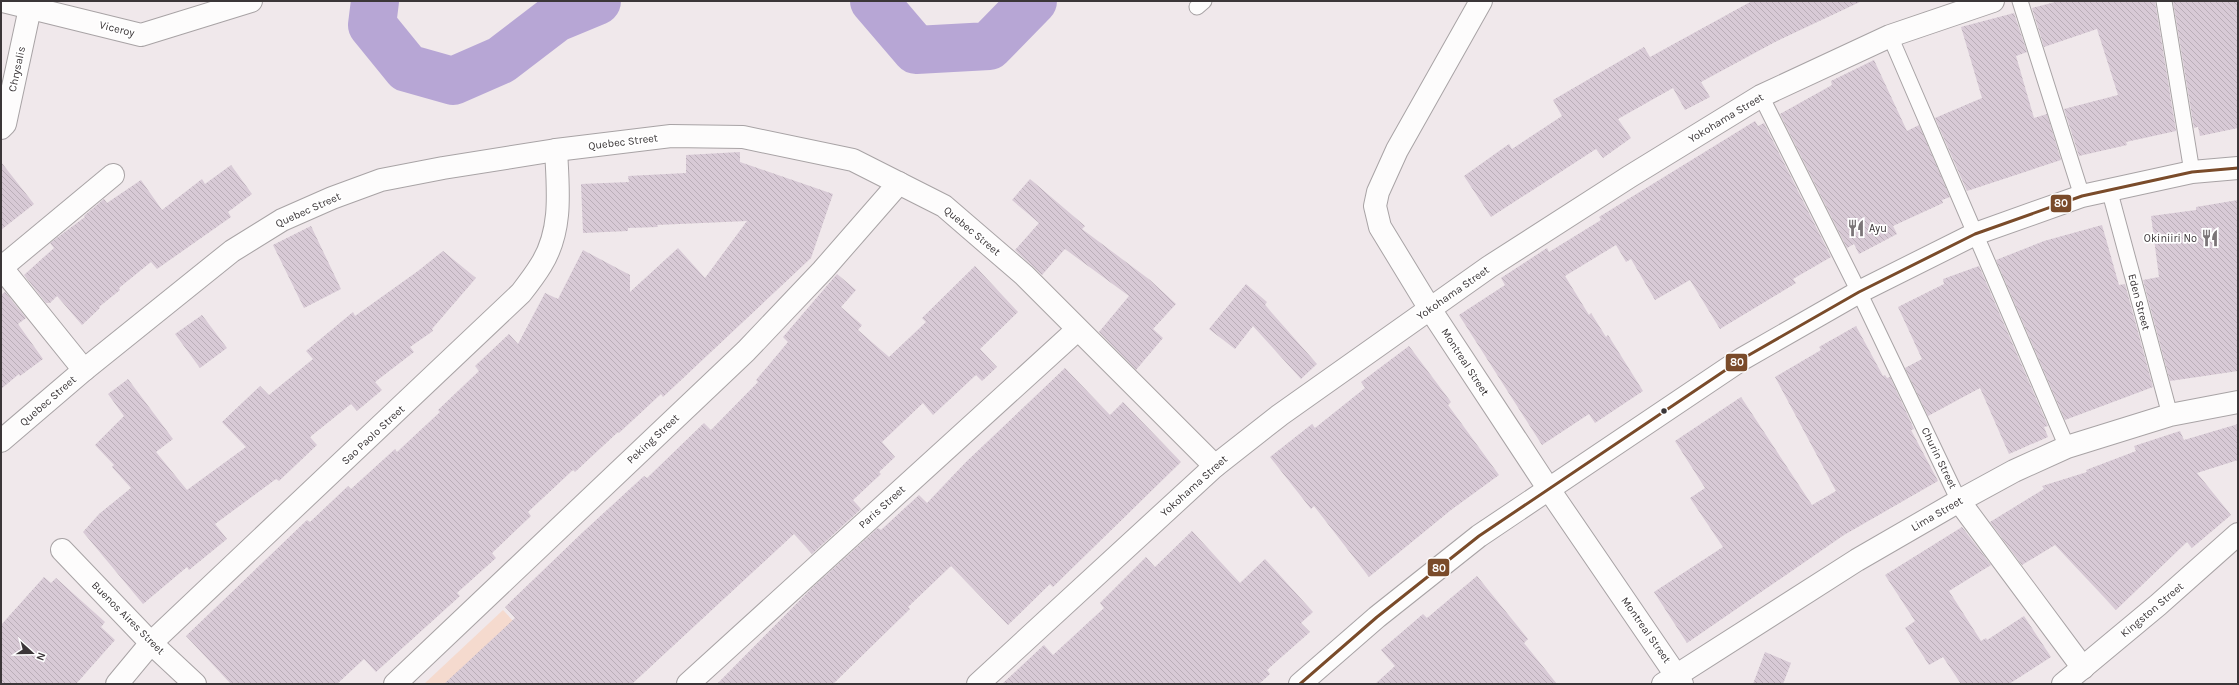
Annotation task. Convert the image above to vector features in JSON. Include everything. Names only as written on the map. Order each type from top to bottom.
[{"type":"street","name":"Viceroy","points":[[3,1],[141,35],[252,1]]},
{"type":"street","name":"Montreal Street","points":[[1481,1],[1396,150],[1378,192],[1375,206],[1380,227],[1430,310],[1674,681]]},
{"type":"street","name":"Yokohama Street","points":[[978,684],[1214,466],[1280,415],[1496,262],[1629,176],[1761,96],[1890,36],[1993,1]]},
{"type":"street","name":"Chrysalis","points":[[1,128],[5,124],[30,8]]},
{"type":"street","name":"Quebec Street","points":[[1,441],[84,370],[232,252],[282,220],[332,198],[381,180],[443,168],[556,150],[671,136],[744,137],[853,160],[944,206],[1024,276],[1214,466]]},
{"type":"street","name":"Sao Paolo Street","points":[[117,684],[151,643],[522,293],[542,264],[554,234],[559,200],[556,150]]},
{"type":"street","points":[[1300,684],[1376,617],[1478,536],[1742,359],[1859,292],[1975,234],[2082,196],[2192,172],[2238,168]]},
{"type":"street","points":[[84,370],[1,268],[113,175]]},
{"type":"street","name":"Peking Street","points":[[395,684],[746,351],[823,270],[899,183]]},
{"type":"street","name":"Paris Street","points":[[688,684],[1077,330]]},
{"type":"street","name":"Lima Street","points":[[1674,681],[1858,560],[2014,471],[2067,447],[2170,415],[2238,402]]},
{"type":"street","name":"Churin Street","points":[[1959,501],[2083,668]]},
{"type":"street","name":"Kingston Street","points":[[2063,684],[2221,552],[2238,534]]},
{"type":"street","name":"Buenos Aires Street","points":[[62,550],[151,643],[195,684]]},
{"type":"lane","points":[[2020,1],[2082,196]]},
{"type":"lane","points":[[2164,1],[2192,172]]},
{"type":"lane","points":[[1890,36],[2067,447]]},
{"type":"lane","name":"Churin Street","points":[[1761,96],[1859,292],[1959,501]]},
{"type":"lane","name":"Eden Street","points":[[2109,189],[2170,415]]},
{"type":"shaded area","points":[[503,610],[571,684],[424,684]]},
{"type":"building","points":[[1752,1],[1862,1],[1775,42],[1701,82],[1710,97],[1685,110],[1673,88],[1618,119],[1631,138],[1603,158],[1596,149],[1491,217],[1464,176],[1509,144],[1512,149],[1562,116],[1553,100],[1644,47],[1650,57]]},
{"type":"building","points":[[2059,1],[2155,1],[2176,131],[2126,142],[2127,145],[2079,156],[2064,109],[2118,95],[2097,29],[2044,47],[2032,8]]},
{"type":"building","points":[[2173,1],[2238,1],[2238,128],[2200,136],[2198,127],[2194,128]]},
{"type":"building","points":[[2014,13],[2027,52],[2016,56],[2034,118],[2047,114],[2061,160],[1967,191],[1935,118],[1982,98],[1961,27]]},
{"type":"building","points":[[1874,60],[1907,131],[1919,125],[1950,197],[1942,200],[1943,203],[1893,226],[1897,234],[1859,254],[1854,244],[1847,248],[1780,114],[1832,85],[1831,81]]},
{"type":"building","points":[[1755,121],[1758,126],[1764,123],[1831,257],[1793,279],[1796,283],[1720,329],[1690,280],[1655,300],[1631,259],[1626,262],[1616,245],[1565,276],[1589,315],[1591,313],[1606,337],[1608,335],[1643,391],[1595,423],[1589,414],[1542,445],[1459,315],[1505,285],[1501,278],[1547,248],[1549,252],[1601,220],[1599,217]]},
{"type":"building","points":[[740,152],[740,162],[833,194],[811,258],[663,397],[661,394],[575,472],[573,470],[528,512],[531,516],[492,553],[496,558],[457,593],[460,596],[376,672],[364,659],[337,684],[231,684],[186,636],[307,520],[310,522],[348,486],[351,489],[395,449],[397,452],[440,412],[438,410],[479,371],[475,366],[509,334],[518,344],[545,293],[558,299],[583,250],[630,275],[630,292],[678,248],[705,278],[747,221],[657,225],[658,227],[628,228],[628,231],[583,233],[581,184],[629,182],[628,176],[686,173],[686,155]]},
{"type":"building","points":[[1,162],[34,204],[1,230]]},
{"type":"building","points":[[231,165],[252,194],[228,212],[231,217],[157,269],[151,262],[119,288],[120,290],[99,307],[100,308],[82,325],[57,296],[50,303],[46,303],[24,275],[54,248],[50,243],[85,217],[84,216],[104,199],[107,203],[141,180],[162,210],[202,179],[205,184]]},
{"type":"building","points":[[1030,179],[1085,226],[1082,229],[1150,280],[1176,304],[1153,329],[1163,338],[1136,370],[1099,332],[1129,296],[1065,249],[1042,275],[1015,250],[1039,223],[1012,200]]},
{"type":"building","points":[[2238,200],[2238,371],[2170,381],[2143,280],[2159,277],[2151,216],[2196,210],[2196,207]]},
{"type":"building","points":[[2102,225],[2119,285],[2125,284],[2153,387],[2065,420],[1996,260],[2044,241]]},
{"type":"building","points":[[311,226],[341,289],[304,308],[273,245]]},
{"type":"building","points":[[443,251],[476,278],[432,329],[433,331],[410,347],[414,352],[375,382],[382,390],[357,411],[351,404],[310,437],[317,445],[279,481],[276,479],[215,524],[227,539],[189,570],[187,567],[143,604],[83,532],[99,514],[131,488],[112,467],[114,465],[95,445],[124,416],[108,394],[128,379],[173,439],[156,452],[187,490],[246,447],[222,422],[260,386],[269,395],[313,359],[306,351],[353,312],[355,316],[418,271]]},
{"type":"building","points":[[975,266],[1018,312],[980,349],[997,367],[982,381],[976,375],[933,415],[923,403],[882,442],[895,457],[879,472],[881,474],[853,500],[861,509],[812,554],[794,534],[632,684],[444,684],[515,618],[505,607],[644,476],[647,478],[704,423],[711,430],[758,382],[756,380],[788,342],[783,337],[837,274],[856,290],[841,307],[862,325],[858,330],[889,357],[926,322],[922,318]]},
{"type":"building","points":[[1979,266],[2048,426],[2044,427],[2048,437],[2009,454],[1980,388],[1928,416],[1905,368],[1922,359],[1898,307],[1944,284],[1943,279]]},
{"type":"building","points":[[1246,284],[1267,302],[1265,305],[1317,364],[1301,379],[1253,326],[1235,349],[1209,329]]},
{"type":"building","points":[[5,292],[26,318],[18,324],[43,359],[20,376],[19,374],[1,389],[1,295]]},
{"type":"building","points":[[202,315],[227,348],[200,368],[175,334]]},
{"type":"building","points":[[1856,326],[1883,376],[1885,375],[1887,378],[1890,377],[1914,429],[1911,430],[1938,481],[1844,535],[1687,643],[1654,592],[1723,547],[1690,498],[1705,488],[1675,441],[1741,397],[1812,505],[1836,491],[1775,377],[1821,350],[1819,347]]},
{"type":"building","points":[[1409,346],[1451,402],[1448,405],[1499,475],[1451,510],[1369,577],[1314,506],[1311,509],[1270,457],[1312,424],[1315,428],[1365,388],[1361,382]]},
{"type":"building","points":[[1065,368],[1110,415],[1123,402],[1181,462],[1053,587],[1050,584],[1008,625],[951,566],[908,607],[910,609],[833,684],[717,684],[813,587],[878,528],[881,530],[919,495],[927,503],[966,462]]},
{"type":"building","points":[[2238,424],[2238,460],[2197,473],[2231,515],[2192,548],[2187,542],[2116,610],[2055,545],[2022,565],[1990,522],[2044,489],[2042,486],[2087,472],[2086,470],[2136,451],[2134,446],[2180,431],[2184,440]]},
{"type":"building","points":[[1962,527],[1991,565],[1949,591],[1981,641],[1986,638],[1987,640],[2024,616],[2051,657],[2009,684],[1961,684],[1943,657],[1929,665],[1905,628],[1915,621],[1885,575]]},
{"type":"building","points":[[1192,531],[1240,583],[1265,559],[1313,612],[1301,623],[1310,632],[1267,670],[1270,674],[1259,684],[1002,684],[1044,645],[1053,655],[1104,608],[1100,603],[1146,557],[1155,567]]},
{"type":"building","points":[[1477,576],[1528,639],[1524,643],[1557,684],[1375,684],[1395,666],[1381,650],[1423,614],[1427,618]]},
{"type":"building","points":[[44,577],[51,583],[56,578],[105,622],[101,627],[115,640],[76,684],[1,684],[1,625]]},
{"type":"building","points":[[1765,652],[1791,663],[1783,684],[1753,684]]},
{"type":"waterway","points":[[375,1],[372,25],[407,68],[453,81],[501,60],[556,18],[597,1]]},
{"type":"waterway","points":[[874,1],[916,50],[989,46],[1033,1]]},
{"type":"transit line","name":"80","points":[[1300,684],[1377,617],[1479,536],[1742,359],[1859,292],[1975,234],[2082,196],[2192,172],[2238,168]]},
{"type":"place","name":"Ayu","points":[[1856,228]]},
{"type":"place","name":"Okiniiri No","points":[[2210,238]]}]
